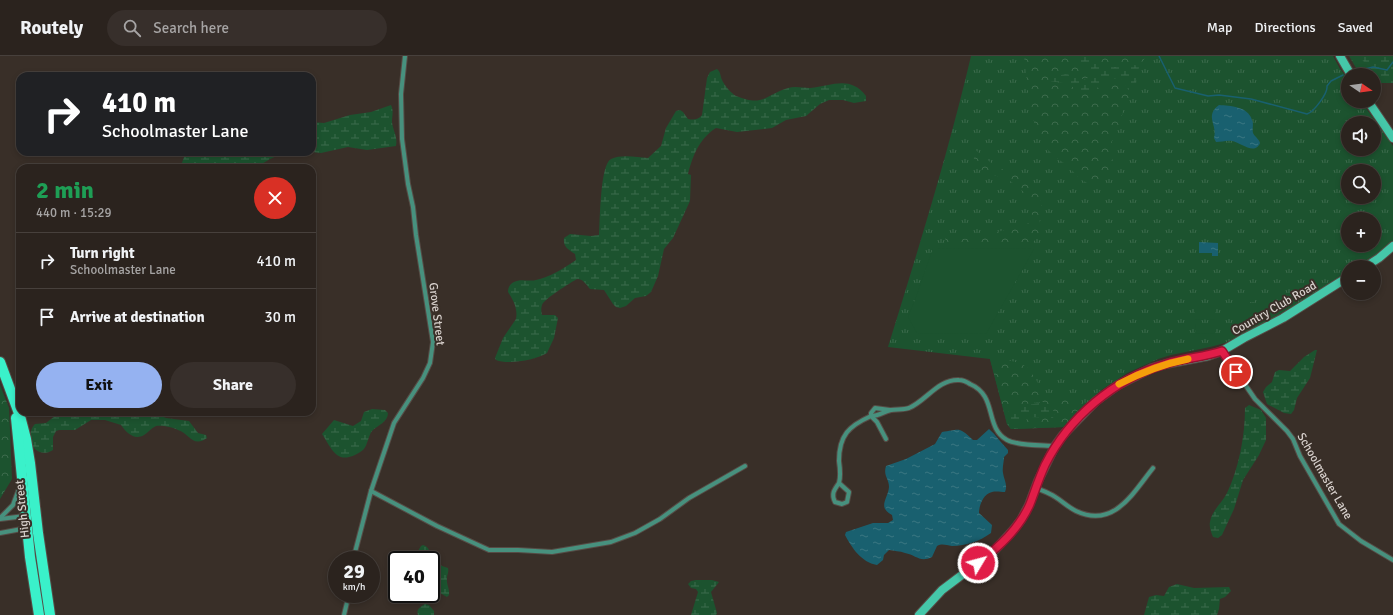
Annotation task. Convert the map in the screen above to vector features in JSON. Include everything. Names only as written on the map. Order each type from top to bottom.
[{"type":"main road","name":"High Street","points":[[0,362],[16,406]]},
{"type":"main road","name":"High Street","points":[[14,401],[21,472],[50,615]]},
{"type":"main road","name":"High Street","points":[[19,416],[27,443],[30,515]]},
{"type":"main road","name":"High Street","points":[[32,528],[32,574],[39,615]]},
{"type":"street","name":"Grove Street","points":[[355,551],[371,491],[394,423],[423,378],[430,363],[432,353],[433,342],[402,139],[401,94],[405,56]]},
{"type":"street","points":[[1340,56],[1347,68]]},
{"type":"street","points":[[1373,108],[1393,138]]},
{"type":"street","points":[[1376,260],[1393,246]]},
{"type":"street","name":"Country Club Road","points":[[918,615],[942,590],[995,550],[1021,520],[1030,505],[1045,465],[1055,446],[1062,435],[1096,401],[1118,385],[1143,372],[1166,364],[1208,356],[1222,351],[1283,318],[1341,281]]},
{"type":"street","name":"Schoolmaster Lane","points":[[1222,351],[1255,399],[1293,439],[1300,456],[1339,524],[1361,541],[1393,560]]},
{"type":"street","points":[[871,416],[875,408],[890,410],[908,408],[946,382],[958,380],[967,382],[981,390],[988,402],[995,426],[1007,440],[1018,443],[1055,446]]},
{"type":"street","points":[[839,483],[849,492],[847,502],[842,504],[835,502],[832,497],[834,490],[839,483],[839,451],[843,438],[849,429],[856,423],[871,416],[878,416],[890,410]]},
{"type":"street","points":[[871,416],[877,422],[886,439]]},
{"type":"street","points":[[371,491],[437,526],[489,550],[552,552],[611,542],[635,533],[660,519],[689,498],[745,466]]},
{"type":"street","points":[[1036,488],[1050,494],[1072,509],[1082,513],[1093,516],[1104,515],[1112,512],[1124,504],[1153,468]]},
{"type":"street","points":[[0,518],[16,501],[21,472]]},
{"type":"street","points":[[0,518],[30,515]]},
{"type":"street","points":[[0,533],[32,528]]},
{"type":"street","points":[[344,615],[347,603]]},
{"type":"green space","points":[[971,56],[1333,56],[1341,70],[1341,108],[1366,108],[1372,116],[1341,116],[1341,156],[1381,156],[1381,129],[1393,146],[1393,243],[1381,251],[1381,212],[1341,212],[1341,252],[1380,252],[1369,260],[1341,260],[1341,279],[1240,336],[1225,343],[1158,359],[1127,373],[1100,391],[1064,427],[1011,429],[1007,424],[990,359],[888,347],[953,129]]},
{"type":"green space","points":[[1024,56],[1070,56],[1070,62],[1089,68],[1092,73],[1086,80],[1067,74],[1049,77],[1054,82],[1070,84],[1077,90],[1089,90],[1116,78],[1123,80],[1130,92],[1135,89],[1124,106],[1121,120],[1110,145],[1109,152],[1113,161],[1112,167],[1110,171],[1091,185],[1080,179],[1068,166],[1047,149],[1042,140],[1030,112]]},
{"type":"green space","points":[[1070,56],[1092,56],[1101,64],[1112,67],[1135,65],[1139,67],[1135,89],[1130,92],[1123,81],[1117,78],[1112,79],[1097,88],[1080,92],[1070,84],[1049,81],[1049,77],[1067,74],[1086,80],[1092,73],[1089,68],[1070,62]]},
{"type":"green space","points":[[1092,56],[1146,56],[1139,67],[1135,65],[1112,67],[1101,64]]},
{"type":"green space","points":[[1349,56],[1393,56],[1371,66],[1356,68]]},
{"type":"green space","points":[[1393,56],[1393,83],[1381,83],[1381,68],[1361,68],[1364,62],[1360,57]]},
{"type":"green space","points":[[717,69],[726,87],[736,96],[745,99],[764,99],[791,87],[810,88],[840,83],[854,86],[860,90],[866,96],[866,101],[854,103],[843,100],[829,100],[820,104],[806,116],[786,120],[772,128],[737,132],[716,128],[710,132],[701,142],[692,160],[688,174],[691,175],[690,201],[673,238],[664,249],[658,276],[651,292],[646,296],[635,298],[626,306],[620,308],[613,304],[604,290],[590,289],[583,281],[577,279],[552,295],[542,305],[542,315],[555,315],[558,318],[554,338],[547,353],[536,358],[515,362],[496,360],[495,358],[503,338],[516,319],[516,308],[508,292],[510,285],[522,280],[541,279],[562,269],[576,260],[575,254],[565,246],[564,238],[570,234],[591,236],[599,235],[600,207],[607,163],[615,157],[629,156],[648,158],[661,146],[666,128],[676,111],[680,110],[683,112],[688,119],[692,120],[699,118],[702,115],[707,78],[710,72]]},
{"type":"green space","points":[[391,105],[393,111],[392,122],[396,146],[367,150],[348,147],[321,153],[316,152],[316,122],[324,123],[350,115],[371,112]]},
{"type":"green space","points":[[973,148],[995,166],[1019,176],[1039,196],[1042,204],[1039,216],[1039,234],[1032,243],[982,245],[946,242],[945,238],[974,238],[1027,224],[1032,220],[1032,212],[1028,199],[1020,188],[1009,181],[987,173],[980,168],[974,160]]},
{"type":"green space","points":[[184,156],[277,156],[262,164],[182,164]]},
{"type":"green space","points":[[933,248],[1034,249],[986,334],[917,333],[908,317]]},
{"type":"green space","points":[[1234,293],[1254,293],[1254,302],[1234,302]]},
{"type":"green space","points":[[1234,305],[1253,305],[1253,314],[1234,314]]},
{"type":"green space","points":[[1195,310],[1215,310],[1215,320],[1195,319]]},
{"type":"green space","points":[[1196,324],[1215,324],[1215,334],[1195,333]]},
{"type":"green space","points":[[1317,350],[1310,378],[1297,398],[1294,410],[1291,414],[1284,413],[1267,404],[1263,392],[1272,382],[1275,372],[1279,370],[1290,371],[1304,357]]},
{"type":"green space","points":[[990,359],[1013,361],[1025,366],[1032,373],[1043,390],[1051,397],[1087,403],[1064,427],[1016,429],[1027,419],[1035,417],[1049,418],[1051,408],[1044,402],[1028,404],[1013,409],[1005,416]]},
{"type":"green space","points":[[0,385],[9,408],[12,479],[0,499]]},
{"type":"green space","points":[[1044,402],[1055,412],[1053,418],[1031,417],[1023,421],[1016,429],[1011,429],[1007,424],[1005,416],[1013,409]]},
{"type":"green space","points":[[1249,405],[1261,410],[1266,418],[1266,440],[1259,455],[1243,480],[1234,509],[1222,535],[1218,538],[1213,537],[1210,526],[1211,518],[1227,493],[1235,473],[1244,429],[1245,408]]},
{"type":"green space","points":[[372,409],[385,410],[388,413],[388,416],[385,421],[372,431],[365,448],[349,457],[344,458],[336,454],[322,434],[334,420],[353,426],[361,421],[364,412]]},
{"type":"green space","points":[[55,416],[161,416],[189,421],[198,433],[206,435],[207,438],[198,442],[178,430],[161,426],[156,426],[144,435],[137,437],[128,433],[121,425],[105,420],[91,420],[75,430],[56,431],[53,437],[53,450],[47,453],[36,450],[31,441],[30,435],[35,424],[46,423]]},
{"type":"green space","points":[[421,546],[426,546],[430,551],[418,551]]},
{"type":"green space","points":[[440,565],[448,568],[447,580],[449,595],[447,597],[440,593]]},
{"type":"green space","points":[[712,580],[719,582],[711,592],[717,613],[716,615],[691,615],[698,592],[696,589],[691,588],[688,584],[691,581]]},
{"type":"green space","points":[[1177,584],[1194,588],[1229,587],[1231,591],[1225,597],[1220,599],[1217,615],[1144,615],[1149,597],[1156,595],[1164,596],[1169,587]]},
{"type":"green space","points":[[425,604],[429,605],[434,611],[434,615],[418,615],[418,610]]},
{"type":"water","points":[[1219,105],[1243,109],[1250,115],[1253,122],[1253,133],[1260,143],[1258,147],[1251,148],[1230,141],[1216,142],[1214,138],[1215,133],[1212,113]]},
{"type":"water","points":[[1199,242],[1218,243],[1218,256],[1212,256],[1212,253],[1199,253]]},
{"type":"water","points":[[989,429],[1008,450],[1008,453],[1004,457],[1003,467],[1006,485],[1005,492],[989,493],[982,501],[980,507],[979,513],[992,525],[991,533],[978,541],[968,544],[957,546],[944,544],[939,545],[937,546],[932,557],[928,559],[921,559],[903,552],[889,550],[884,555],[883,560],[877,565],[866,561],[858,554],[845,535],[846,532],[873,523],[888,523],[893,520],[892,515],[885,509],[884,506],[889,487],[885,472],[886,466],[906,459],[935,444],[942,432],[959,430],[973,440],[977,440]]},
{"type":"waterway","points":[[1159,56],[1175,88],[1208,96],[1219,95],[1251,99],[1307,114],[1310,113],[1320,102],[1327,89],[1327,86],[1331,81],[1341,76]]},
{"type":"waterway","points":[[1381,69],[1387,70],[1393,62]]},
{"type":"waterway","points":[[1369,68],[1378,68]]},
{"type":"slow traffic","points":[[1119,384],[1152,368],[1188,359]]},
{"type":"route","points":[[978,563],[995,550],[1021,520],[1030,505],[1038,481],[1055,446],[1062,435],[1096,401],[1118,385],[1152,368],[1208,356],[1222,351],[1236,372]]}]
